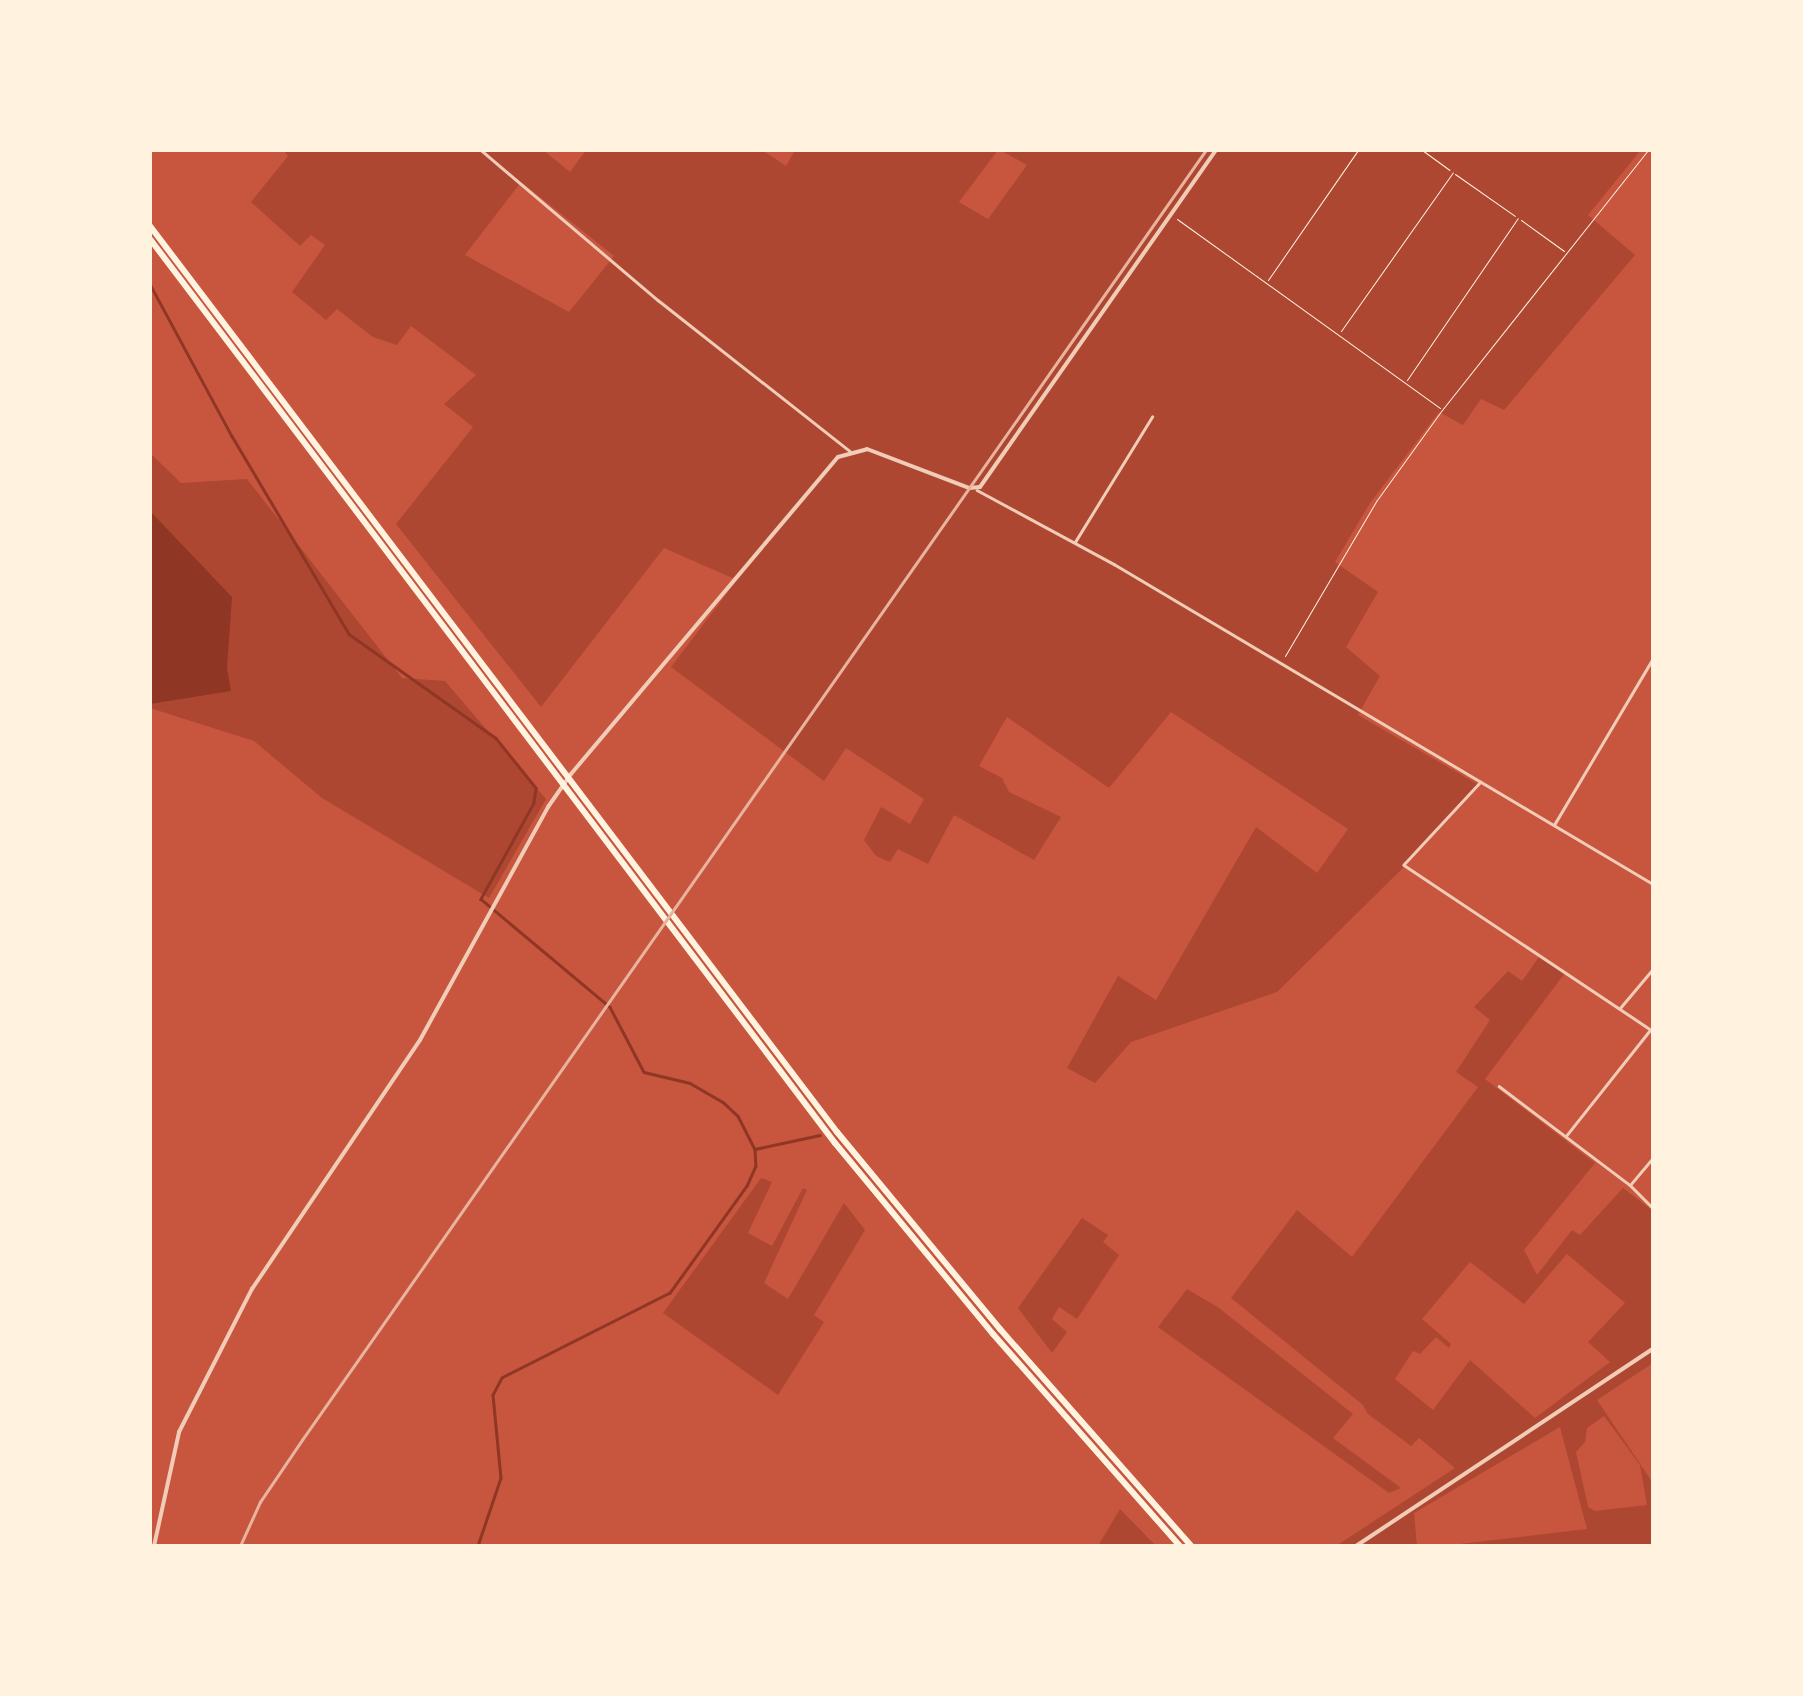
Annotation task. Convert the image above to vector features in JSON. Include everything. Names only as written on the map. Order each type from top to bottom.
[{"type":"highway","points":[[150,226],[677,931],[926,1255],[1180,1546]]},
{"type":"highway","points":[[150,239],[558,772]]},
{"type":"highway","points":[[677,931],[933,1250],[1191,1546]]},
{"type":"street","points":[[481,150],[658,300],[850,451]]},
{"type":"street","points":[[975,488],[984,483],[1216,150]]},
{"type":"street","points":[[1074,544],[1152,417]]},
{"type":"street","points":[[154,1546],[179,1432],[252,1288],[420,1040],[548,808],[584,758],[828,467],[850,451],[874,451],[975,488],[981,496],[1074,544],[1653,884]]},
{"type":"street","points":[[1554,826],[1653,658]]},
{"type":"street","points":[[1480,782],[1404,864],[1652,1030],[1565,1137]]},
{"type":"street","points":[[1619,1009],[1653,970]]},
{"type":"street","points":[[1499,1086],[1630,1185],[1653,1208]]},
{"type":"street","points":[[1630,1185],[1653,1158]]},
{"type":"street","points":[[1356,1546],[1653,1349]]},
{"type":"street","points":[[150,1520],[158,1523]]},
{"type":"path","points":[[1266,282],[1358,150]]},
{"type":"path","points":[[1422,150],[1567,253]]},
{"type":"path","points":[[1280,663],[1377,500],[1442,410],[1648,150]]},
{"type":"path","points":[[1339,334],[1453,172]]},
{"type":"path","points":[[1170,214],[1442,410]]},
{"type":"path","points":[[1405,382],[1518,218]]},
{"type":"shaded area","points":[[283,150],[543,150],[570,172],[586,150],[762,150],[786,166],[795,150],[998,150],[959,202],[988,219],[1027,165],[1000,150],[1641,150],[1588,215],[1635,255],[1504,410],[1481,399],[1463,425],[1439,412],[1370,503],[1335,562],[1378,592],[1346,647],[1380,676],[1358,715],[1479,785],[1406,865],[1277,992],[1131,1042],[1095,1083],[1067,1068],[1118,976],[1156,1000],[1256,827],[1317,873],[1348,829],[1171,712],[1109,788],[1007,717],[979,766],[1002,778],[1009,792],[1061,817],[1034,860],[954,815],[928,864],[898,849],[890,862],[876,856],[864,840],[881,807],[910,824],[924,799],[846,748],[824,781],[671,667],[737,580],[664,548],[541,707],[396,524],[473,427],[444,404],[476,375],[411,326],[397,345],[373,337],[337,309],[326,320],[292,292],[325,245],[311,235],[300,246],[251,202],[288,156]],"holes":[[[521,182],[614,256],[569,312],[465,255]]]},
{"type":"shaded area","points":[[150,453],[181,483],[247,479],[402,678],[445,681],[546,799],[489,898],[322,798],[254,741],[150,708]]},
{"type":"shaded area","points":[[150,511],[232,597],[227,668],[231,691],[150,704]]},
{"type":"shaded area","points":[[1539,957],[1565,973],[1485,1079],[1595,1163],[1524,1250],[1537,1275],[1572,1230],[1580,1235],[1623,1188],[1653,1211],[1653,1363],[1597,1400],[1653,1483],[1653,1546],[1443,1546],[1587,1529],[1560,1427],[1414,1513],[1417,1546],[1336,1546],[1455,1468],[1419,1438],[1411,1446],[1368,1414],[1363,1405],[1231,1298],[1297,1210],[1352,1257],[1478,1087],[1456,1072],[1490,1020],[1474,1007],[1508,971],[1522,981]],"holes":[[[1567,1254],[1625,1303],[1588,1342],[1610,1362],[1535,1418],[1470,1360],[1433,1410],[1395,1379],[1413,1351],[1420,1354],[1436,1337],[1449,1348],[1451,1344],[1422,1319],[1470,1262],[1524,1304]],[[1604,1416],[1640,1465],[1647,1505],[1595,1511],[1588,1507],[1576,1452],[1585,1442],[1587,1428]]]},
{"type":"shaded area","points":[[761,1178],[772,1182],[748,1233],[772,1246],[803,1188],[807,1190],[764,1283],[788,1299],[844,1203],[865,1230],[814,1315],[824,1322],[778,1395],[663,1313]]},
{"type":"shaded area","points":[[1082,1218],[1108,1235],[1103,1242],[1119,1255],[1077,1319],[1059,1307],[1052,1319],[1067,1332],[1052,1353],[1018,1308]]},
{"type":"shaded area","points":[[1187,1289],[1219,1308],[1353,1414],[1333,1438],[1401,1488],[1389,1493],[1158,1327]]},
{"type":"shaded area","points":[[1120,1509],[1156,1546],[1098,1546]]},
{"type":"waterway","points":[[150,284],[232,436],[349,634],[496,738],[536,788],[534,803],[481,899],[610,1007],[644,1072],[690,1083],[723,1102],[738,1116],[755,1149],[756,1166],[747,1186],[670,1293],[502,1378],[493,1395],[501,1478],[478,1546]]},
{"type":"waterway","points":[[755,1149],[820,1135]]},
{"type":"railway","points":[[240,1546],[260,1502],[302,1440],[1206,150]]}]
